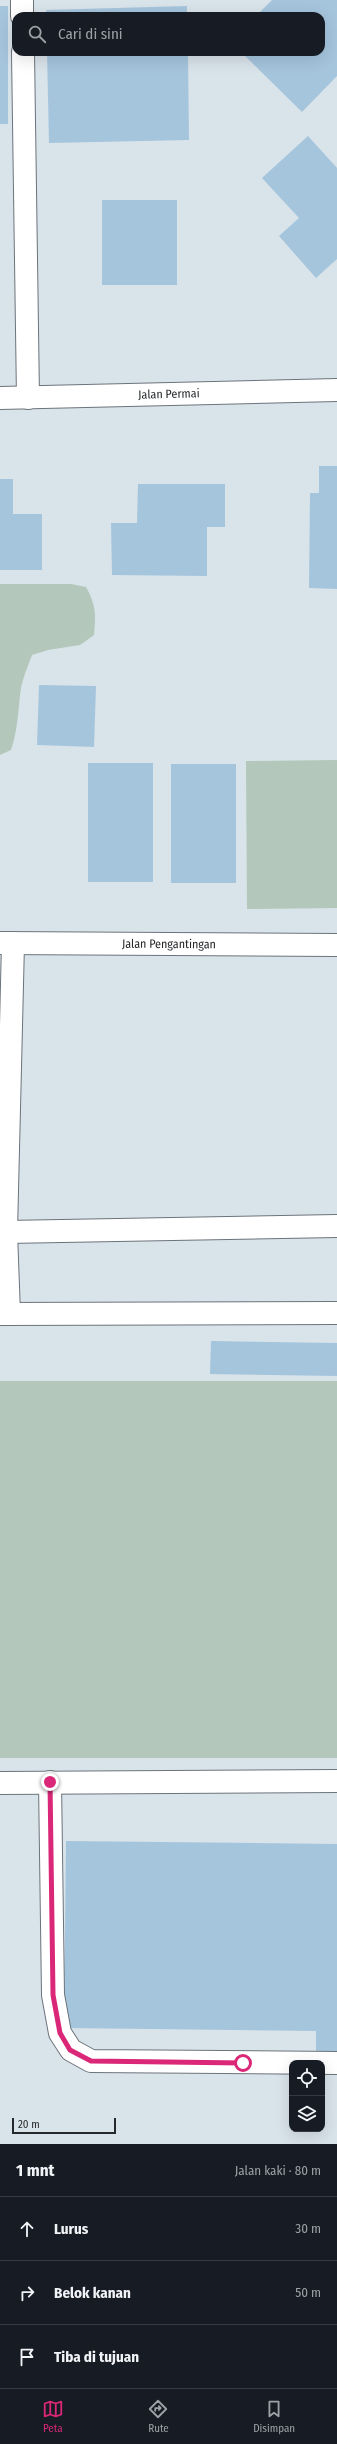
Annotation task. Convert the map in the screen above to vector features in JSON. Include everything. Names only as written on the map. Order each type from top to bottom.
[{"type":"street","points":[[22,0],[22,12]]},
{"type":"street","points":[[23,56],[28,398]]},
{"type":"street","name":"Jalan Permai","points":[[0,398],[337,390]]},
{"type":"street","points":[[6,943],[5,1314],[337,1313]]},
{"type":"street","name":"Jalan Pengantingan","points":[[6,943],[337,945]]},
{"type":"street","points":[[6,1232],[337,1226]]},
{"type":"street","points":[[0,1783],[337,1781]]},
{"type":"street","points":[[50,1782],[53,1995],[60,2033],[70,2050],[91,2061],[337,2063]]},
{"type":"green space","points":[[0,584],[71,584],[86,587],[92,599],[95,621],[94,635],[80,645],[48,650],[32,655],[22,684],[11,750],[0,755]]},
{"type":"green space","points":[[337,760],[337,908],[247,909],[246,761]]},
{"type":"green space","points":[[0,1381],[337,1381],[337,1758],[0,1758]]},
{"type":"building","points":[[272,0],[337,0],[337,76],[302,112],[245,56],[325,56],[325,12],[260,12]]},
{"type":"building","points":[[0,6],[8,6],[8,124],[0,124]]},
{"type":"building","points":[[187,6],[187,12],[46,12],[46,10]]},
{"type":"building","points":[[47,56],[188,56],[189,140],[49,143]]},
{"type":"building","points":[[308,136],[337,168],[337,259],[316,278],[279,236],[299,218],[262,178]]},
{"type":"building","points":[[102,200],[177,200],[177,285],[102,285]]},
{"type":"building","points":[[319,466],[337,466],[337,589],[309,588],[310,493],[319,493]]},
{"type":"building","points":[[0,479],[13,479],[13,514],[42,514],[42,570],[0,570]]},
{"type":"building","points":[[138,484],[225,484],[225,527],[207,527],[207,576],[112,575],[111,523],[137,523]]},
{"type":"building","points":[[39,685],[96,686],[94,747],[37,745]]},
{"type":"building","points":[[88,763],[153,763],[153,882],[88,882]]},
{"type":"building","points":[[171,764],[236,764],[236,883],[171,883]]},
{"type":"building","points":[[211,1341],[337,1343],[337,1376],[210,1374]]},
{"type":"building","points":[[66,1841],[337,1844],[337,2062],[316,2060],[316,2031],[64,2028]]},
{"type":"route","points":[[50,1782],[53,1995],[60,2033],[70,2050],[91,2061],[243,2063]]}]
